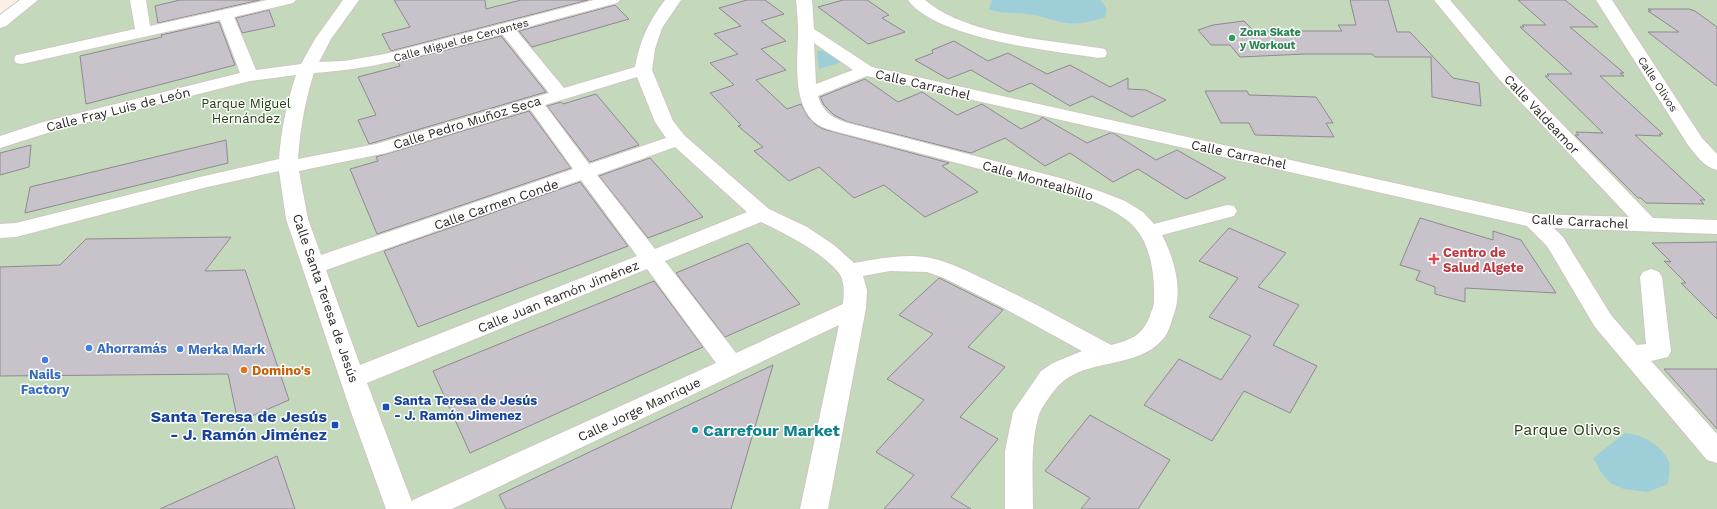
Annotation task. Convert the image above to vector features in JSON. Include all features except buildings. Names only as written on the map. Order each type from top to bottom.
[{"type":"street","points":[[0,6],[8,0]]},
{"type":"street","points":[[0,23],[30,0]]},
{"type":"street","points":[[138,0],[143,32]]},
{"type":"street","points":[[22,59],[288,0]]},
{"type":"street","name":"Calle Santa Teresa de Jesús","points":[[351,0],[323,39],[307,68],[298,92],[290,136],[288,165],[297,219],[312,266],[400,509]]},
{"type":"street","name":"Calle Miguel de Cervantes","points":[[307,68],[344,66],[386,59],[506,28],[551,10],[612,0]]},
{"type":"street","points":[[673,0],[654,28],[647,49],[643,70],[664,122],[678,140],[762,214],[799,232],[826,250],[850,272],[856,290],[854,308],[814,509]]},
{"type":"street","points":[[804,0],[806,31]]},
{"type":"street","points":[[916,0],[921,7],[955,24],[1005,38],[1099,53]]},
{"type":"street","name":"Calle Valdeamor","points":[[1442,0],[1504,74],[1647,224]]},
{"type":"street","name":"Calle Olivos","points":[[1604,0],[1696,141],[1706,155],[1717,164]]},
{"type":"street","points":[[225,14],[250,76]]},
{"type":"street","points":[[506,28],[559,94]]},
{"type":"street","name":"Calle Carrachel","points":[[806,31],[866,71],[1534,221],[1717,227]]},
{"type":"street","name":"Calle Montealbillo","points":[[806,31],[806,81],[815,111],[822,119],[841,127],[1057,183],[1095,196],[1118,206],[1136,217],[1150,232],[1159,251],[1164,273],[1166,304],[1155,333],[1139,346],[1109,355],[1084,360],[1062,370],[1050,378],[1026,412],[1019,451],[1020,509]]},
{"type":"street","name":"Calle Fray Luis de León","points":[[0,142],[50,126],[250,76],[307,68]]},
{"type":"street","name":"Calle Pedro Muñoz Seca","points":[[288,165],[379,149],[643,70]]},
{"type":"street","points":[[809,94],[866,71]]},
{"type":"street","points":[[534,102],[650,259],[732,366]]},
{"type":"street","name":"Calle Carmen Conde","points":[[312,266],[586,173],[678,140]]},
{"type":"street","points":[[0,231],[16,230],[200,183],[288,165]]},
{"type":"street","points":[[1150,232],[1227,211]]},
{"type":"street","name":"Calle Juan Ramón Jiménez","points":[[353,378],[762,214]]},
{"type":"street","points":[[1534,221],[1555,242],[1603,321],[1717,452]]},
{"type":"street","points":[[850,272],[890,264],[929,265],[952,273],[1008,300],[1109,355]]},
{"type":"street","points":[[1631,355],[1659,351],[1651,277]]},
{"type":"street","name":"Calle Jorge Manrique","points":[[423,509],[854,308]]},
{"type":"green space","points":[[22,0],[1717,0],[1717,509],[0,509],[0,16]]},
{"type":"water","points":[[992,0],[1100,0],[1105,6],[1106,11],[1105,17],[1095,20],[1081,23],[1066,23],[1029,14],[994,11],[989,9]]},
{"type":"water","points":[[821,50],[842,62],[819,69],[817,52]]},
{"type":"water","points":[[1625,433],[1645,438],[1661,450],[1670,464],[1668,484],[1648,492],[1624,489],[1610,483],[1601,472],[1593,458]]},
{"type":"place","name":"Zona Skate y Workout","points":[[1232,38]]},
{"type":"place","name":"Centro de Salud Algete","points":[[1434,259]]},
{"type":"place","name":"Ahorramás","points":[[89,348]]},
{"type":"place","name":"Merka Mark","points":[[180,349]]},
{"type":"place","name":"Nails Factory","points":[[45,360]]},
{"type":"place","name":"Domino's","points":[[244,370]]},
{"type":"place","name":"Santa Teresa de Jesús - J. Ramón Jimenez","points":[[386,407]]},
{"type":"place","name":"Santa Teresa de Jesús - J. Ramón Jiménez","points":[[335,425]]},
{"type":"place","name":"Carrefour Market","points":[[695,430]]},
{"type":"park label","name":"Parque Miguel Hernández","points":[[246,110]]},
{"type":"park label","name":"Parque Olivos","points":[[1567,429]]}]
